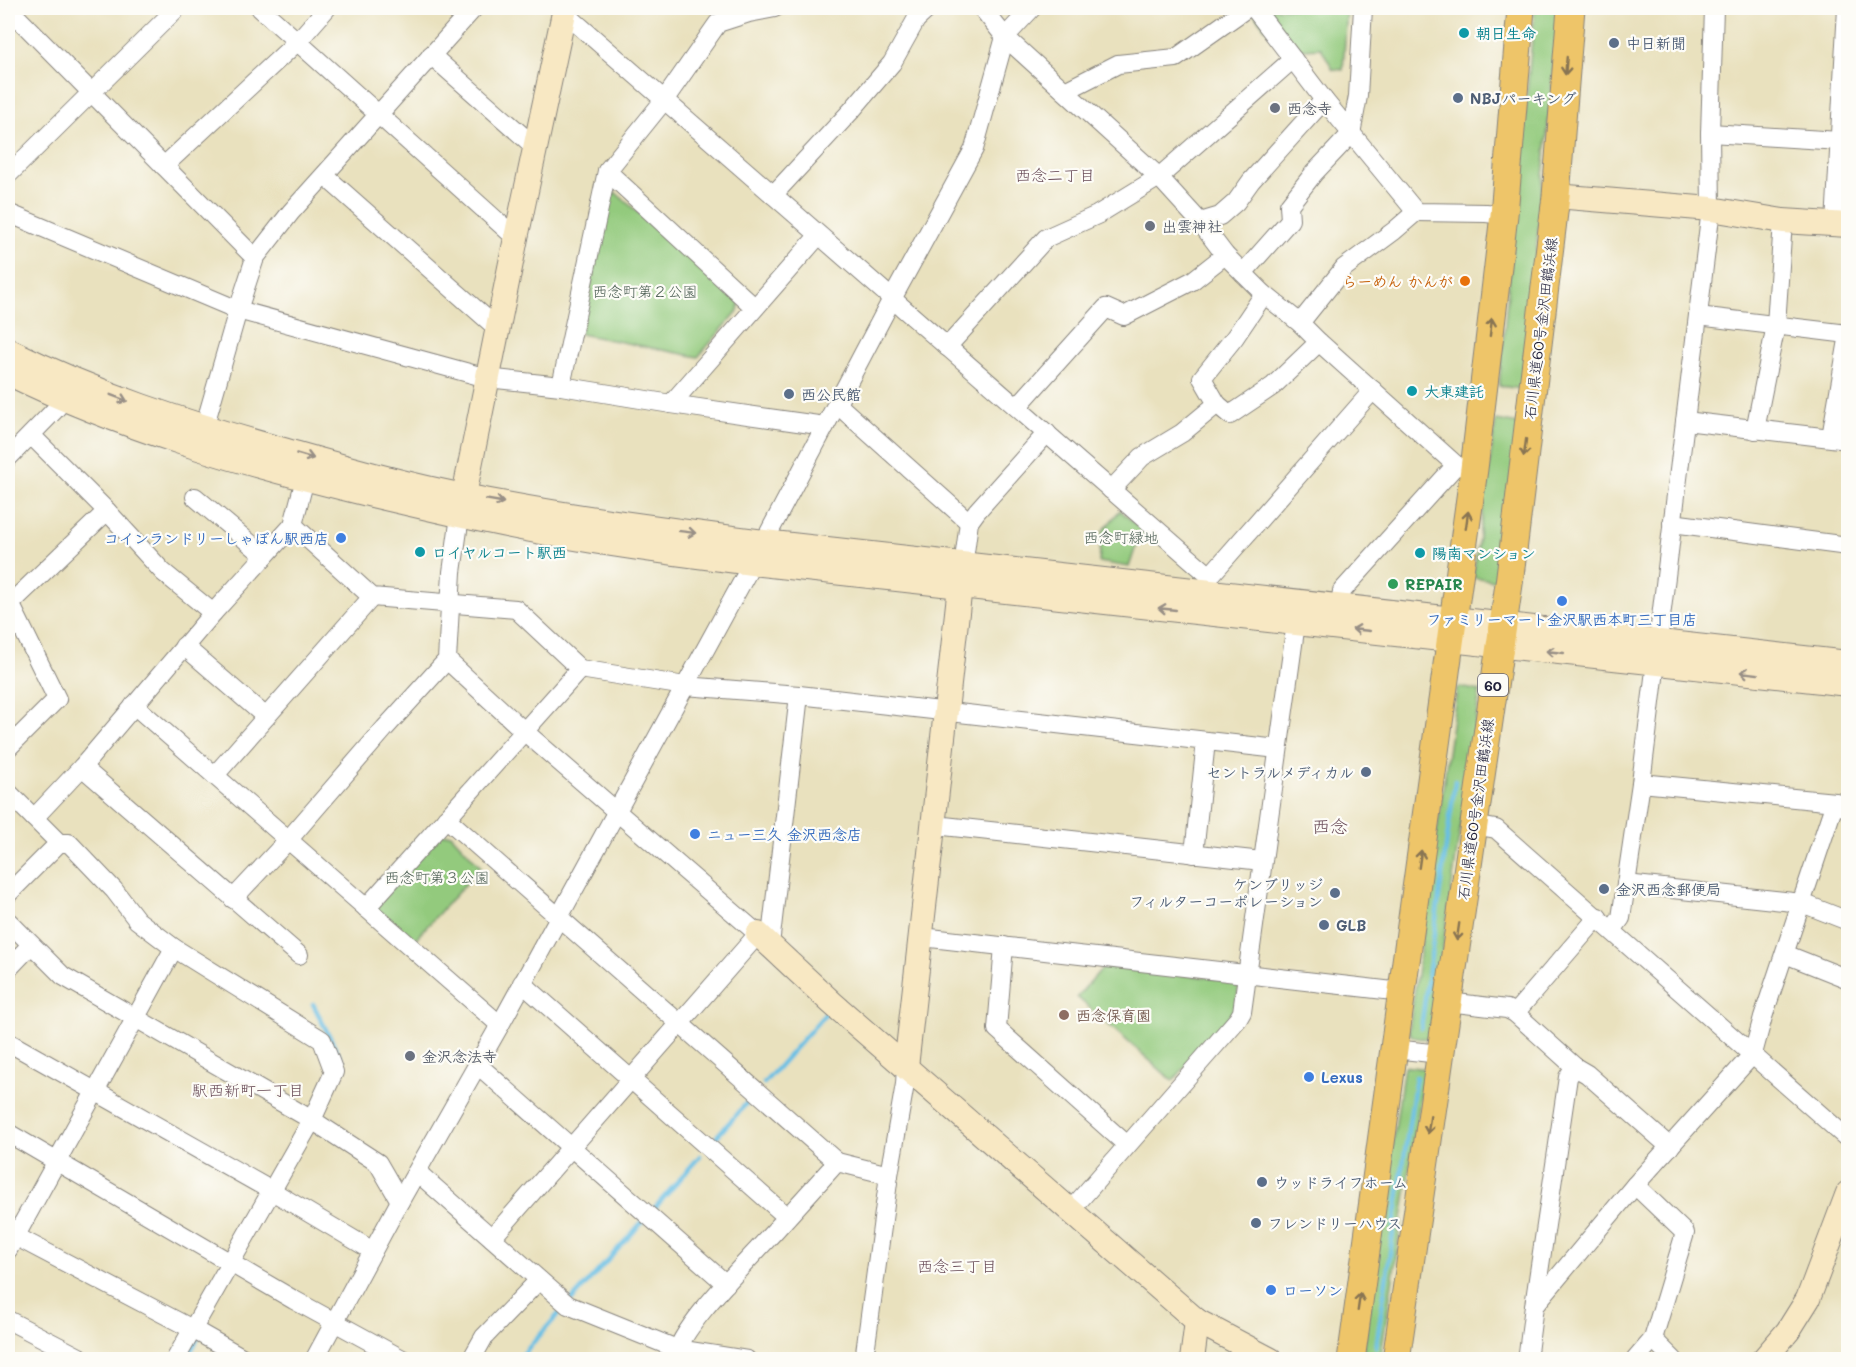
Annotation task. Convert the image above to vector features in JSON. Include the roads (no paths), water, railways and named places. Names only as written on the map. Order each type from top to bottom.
[{"type":"main road","points":[[1351,1359],[1451,630],[1465,467],[1504,215],[1521,8]]},
{"type":"main road","name":"石川県道60号金沢田鶴浜線","points":[[1396,1359],[1510,572],[1556,196],[1571,8]]},
{"type":"street","points":[[8,8],[255,258]]},
{"type":"street","points":[[8,176],[177,8]]},
{"type":"street","points":[[260,8],[516,238]]},
{"type":"street","points":[[164,166],[298,41],[327,8]]},
{"type":"street","points":[[204,428],[255,258],[291,212],[474,8]]},
{"type":"street","points":[[561,386],[607,171],[665,99],[718,23],[775,8]]},
{"type":"street","points":[[772,195],[851,111],[885,71],[916,20],[929,8]]},
{"type":"street","points":[[982,8],[1005,37],[1159,177],[1200,222],[1225,255],[1264,294],[1465,467],[1342,591],[1340,606]]},
{"type":"street","points":[[314,1359],[617,812],[838,405],[892,299],[974,149],[1005,37],[1032,8]]},
{"type":"street","points":[[1065,91],[1118,64],[1176,58],[1246,8]]},
{"type":"street","points":[[1254,8],[1324,100],[1416,212]]},
{"type":"street","points":[[1243,273],[1290,220],[1289,205],[1314,172],[1351,134],[1358,96],[1363,8]]},
{"type":"street","points":[[1612,930],[1621,918],[1641,783],[1711,209],[1710,133],[1714,8]]},
{"type":"street","points":[[1556,196],[1711,209],[1783,221],[1842,225],[1840,141],[1847,8]]},
{"type":"street","points":[[562,9],[818,236],[1111,490],[1208,594],[1296,623],[1451,630],[1784,666],[1848,663]]},
{"type":"street","points":[[233,898],[289,839],[447,660],[452,572],[461,506],[562,9]]},
{"type":"street","points":[[431,55],[535,147]]},
{"type":"street","points":[[947,347],[1046,238],[1097,215],[1159,177],[1293,59]]},
{"type":"street","points":[[1200,222],[1220,216],[1236,202],[1251,180],[1324,100]]},
{"type":"street","points":[[1710,133],[1840,141]]},
{"type":"street","points":[[607,171],[754,307]]},
{"type":"street","points":[[325,176],[498,329]]},
{"type":"street","points":[[1300,323],[1344,268],[1416,212],[1504,215]]},
{"type":"street","points":[[8,213],[238,310],[487,378],[561,386],[825,426]]},
{"type":"street","points":[[1755,430],[1776,325],[1783,221]]},
{"type":"street","points":[[671,404],[818,236]]},
{"type":"street","points":[[1017,407],[1106,308],[1124,316],[1192,281],[1225,255]]},
{"type":"street","points":[[1264,294],[1202,378],[1217,404],[1230,415],[1273,386],[1319,342]]},
{"type":"street","points":[[1698,316],[1848,333]]},
{"type":"street","points":[[1685,422],[1840,439],[1848,340]]},
{"type":"street","points":[[8,350],[71,391],[198,448],[305,479],[461,506],[764,542],[962,576]]},
{"type":"street","points":[[8,373],[71,391],[138,406],[204,428],[391,479],[461,506],[583,540],[752,563],[962,576],[1340,606],[1451,630]]},
{"type":"street","points":[[1208,594],[1373,390]]},
{"type":"street","points":[[8,458],[71,391]]},
{"type":"street","points":[[1111,490],[1142,457],[1182,433],[1217,404]]},
{"type":"street","points":[[838,405],[969,522]]},
{"type":"street","points":[[864,1359],[889,1175],[905,1084],[969,522],[1047,434]]},
{"type":"street","points":[[31,435],[107,511],[163,572],[213,613]]},
{"type":"street","points":[[34,818],[82,767],[184,646],[293,525],[305,479]]},
{"type":"street","points":[[195,497],[265,556]]},
{"type":"street","points":[[8,748],[57,699],[8,603],[107,511]]},
{"type":"street","points":[[1672,523],[1848,546]]},
{"type":"street","points":[[293,525],[372,597],[516,609],[580,669],[685,686],[799,695],[1278,749]]},
{"type":"street","points":[[215,775],[372,597]]},
{"type":"street","points":[[1070,1211],[1242,1012],[1296,623]]},
{"type":"street","points":[[184,646],[266,717]]},
{"type":"street","points":[[447,660],[525,732],[764,940],[832,1003],[1197,1321],[1271,1359]]},
{"type":"street","points":[[1784,666],[1848,684]]},
{"type":"street","points":[[366,908],[580,669]]},
{"type":"street","points":[[492,1238],[680,1024],[764,940],[799,695]]},
{"type":"street","points":[[134,705],[500,1025]]},
{"type":"street","points":[[1194,854],[1206,741]]},
{"type":"street","points":[[82,767],[299,955]]},
{"type":"street","points":[[1533,1306],[1635,1185],[1754,1054],[1763,1017],[1802,903],[1842,805],[1641,783]]},
{"type":"street","points":[[8,792],[59,843],[69,843],[114,890],[137,920],[174,948],[322,1040],[334,1072],[316,1123],[198,1332],[176,1359]]},
{"type":"street","points":[[446,818],[837,1162],[889,1175]]},
{"type":"street","points":[[935,825],[1262,861]]},
{"type":"street","points":[[1473,825],[1496,829],[1848,1138]]},
{"type":"street","points":[[8,894],[59,843]]},
{"type":"street","points":[[1626,884],[1802,903],[1848,921]]},
{"type":"street","points":[[1515,1013],[1598,917]]},
{"type":"street","points":[[8,921],[63,976],[316,1123],[378,1163],[400,1201]]},
{"type":"street","points":[[922,937],[1402,992]]},
{"type":"street","points":[[8,969],[31,945]]},
{"type":"street","points":[[1004,946],[997,1029],[1127,1145]]},
{"type":"street","points":[[174,948],[11,1243],[198,1332],[247,1359]]},
{"type":"street","points":[[1785,954],[1848,979]]},
{"type":"street","points":[[522,982],[787,1218]]},
{"type":"street","points":[[1448,1002],[1507,1009],[1515,1013],[1670,1147]]},
{"type":"street","points":[[8,1042],[276,1193],[373,1251]]},
{"type":"street","points":[[1394,1049],[1440,1054]]},
{"type":"street","points":[[478,1065],[726,1284]]},
{"type":"street","points":[[1527,1359],[1568,1077],[1575,1067]]},
{"type":"street","points":[[8,1133],[404,1359]]},
{"type":"street","points":[[676,1354],[685,1334],[726,1284],[837,1162]]},
{"type":"street","points":[[417,1172],[568,1305],[676,1354],[747,1359]]},
{"type":"street","points":[[1635,1185],[1685,1233],[1653,1340],[1635,1359]]},
{"type":"street","points":[[1763,1359],[1788,1331],[1808,1299],[1848,1193]]},
{"type":"street","points":[[471,1359],[484,1337],[539,1280]]},
{"type":"street","points":[[8,1320],[85,1359]]},
{"type":"street","points":[[1191,1359],[1197,1321]]},
{"type":"street","points":[[1653,1340],[1674,1359]]},
{"type":"waterway","points":[[1421,1028],[1455,781]]},
{"type":"waterway","points":[[313,1004],[342,1061],[341,1069]]},
{"type":"waterway","points":[[764,1083],[827,1012]]},
{"type":"waterway","points":[[1376,1348],[1416,1077]]},
{"type":"waterway","points":[[710,1144],[752,1097]]},
{"type":"waterway","points":[[652,1211],[700,1156]]},
{"type":"waterway","points":[[572,1300],[644,1220]]},
{"type":"waterway","points":[[518,1360],[564,1308]]},
{"type":"waterway","points":[[186,1360],[198,1338]]},
{"type":"place","name":"朝日生命","points":[[1464,33]]},
{"type":"place","name":"中日新聞","points":[[1614,43]]},
{"type":"place","name":"NBJパーキング","points":[[1458,98]]},
{"type":"place","name":"西念寺","points":[[1275,108]]},
{"type":"place","name":"出雲神社","points":[[1150,226]]},
{"type":"place","name":"らーめん かんが","points":[[1465,281]]},
{"type":"place","name":"大東建託","points":[[1412,391]]},
{"type":"place","name":"西公民館","points":[[789,394]]},
{"type":"place","name":"コインランドリーしゃぼん駅西店","points":[[341,538]]},
{"type":"place","name":"ロイヤルコート駅西","points":[[420,552]]},
{"type":"place","name":"陽南マンション","points":[[1420,553]]},
{"type":"place","name":"REPAIR","points":[[1393,584]]},
{"type":"place","name":"ファミリーマート金沢駅西本町三丁目店","points":[[1562,601]]},
{"type":"place","name":"セントラルメディカル","points":[[1366,772]]},
{"type":"place","name":"ニュー三久 金沢西念店","points":[[695,834]]},
{"type":"place","name":"金沢西念郵便局","points":[[1604,889]]},
{"type":"place","name":"ケンブリッジ フィルターコーポレーション","points":[[1335,893]]},
{"type":"place","name":"GLB","points":[[1324,925]]},
{"type":"place","name":"西念保育園","points":[[1064,1015]]},
{"type":"place","name":"金沢念法寺","points":[[410,1056]]},
{"type":"place","name":"Lexus","points":[[1309,1077]]},
{"type":"place","name":"ウッドライフホーム","points":[[1262,1182]]},
{"type":"place","name":"フレンドリーハウス","points":[[1256,1223]]},
{"type":"place","name":"ローソン","points":[[1271,1290]]},
{"type":"district","name":"西念二丁目","points":[[1055,174]]},
{"type":"district","name":"西念","points":[[1330,826]]},
{"type":"district","name":"駅西新町一丁目","points":[[248,1089]]},
{"type":"district","name":"西念三丁目","points":[[957,1265]]},
{"type":"park label","name":"西念町第２公園","points":[[645,291]]},
{"type":"park label","name":"西念町緑地","points":[[1121,537]]},
{"type":"park label","name":"西念町第３公園","points":[[437,877]]}]
